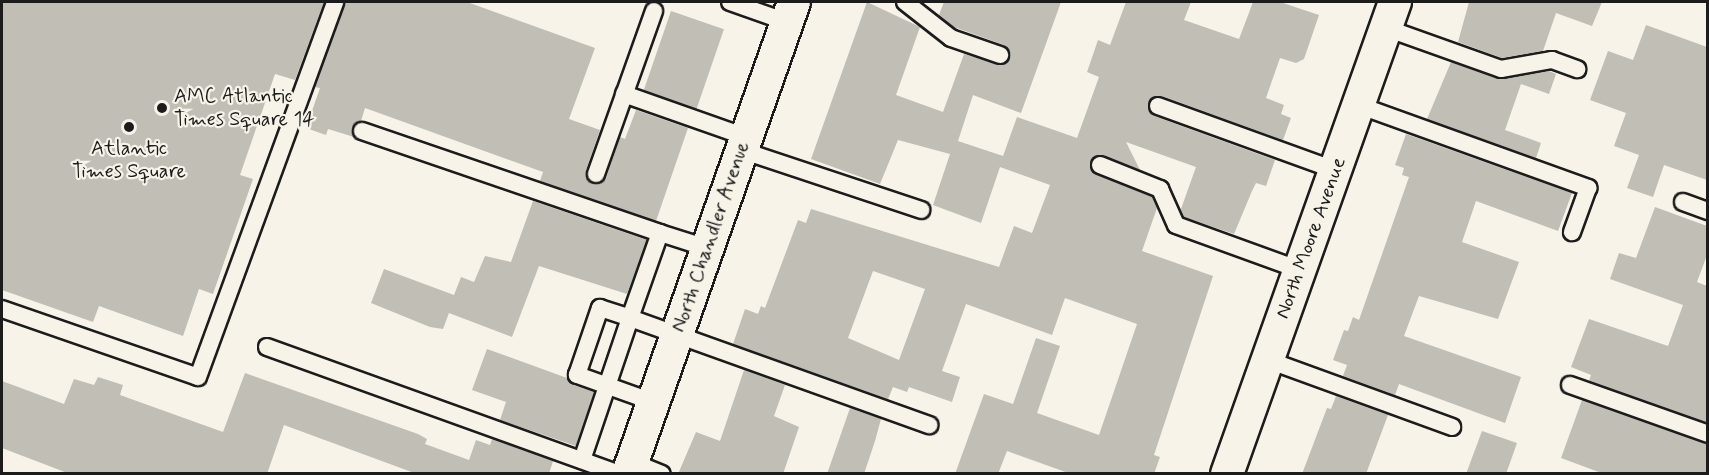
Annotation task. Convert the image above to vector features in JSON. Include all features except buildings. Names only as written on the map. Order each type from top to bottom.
[{"type":"street","name":"North Chandler Avenue","points":[[626,470],[653,402],[790,12]]},
{"type":"street","name":"North Moore Avenue","points":[[1227,474],[1390,15]]},
{"type":"lane","points":[[2,309],[198,377],[335,2]]},
{"type":"lane","points":[[730,2],[790,12]]},
{"type":"lane","points":[[905,2],[951,38],[1000,55]]},
{"type":"lane","points":[[596,174],[654,11]]},
{"type":"lane","points":[[1390,15],[1501,69],[1552,60],[1577,69]]},
{"type":"lane","points":[[624,94],[744,144],[921,210]]},
{"type":"lane","points":[[1358,105],[1588,188],[1572,232]]},
{"type":"lane","points":[[1158,106],[1335,170]]},
{"type":"lane","points":[[363,131],[707,248]]},
{"type":"lane","points":[[1100,165],[1160,189],[1176,225],[1300,270]]},
{"type":"lane","points":[[1683,202],[1707,211]]},
{"type":"lane","points":[[582,460],[660,233]]},
{"type":"lane","points":[[653,402],[577,375],[600,308],[929,425]]},
{"type":"lane","points":[[267,347],[582,460],[626,470],[662,474]]},
{"type":"lane","points":[[1268,360],[1452,427]]},
{"type":"lane","points":[[1570,385],[1707,434]]},
{"type":"place","name":"AMC Atlantic Times Square 14","points":[[162,108]]},
{"type":"place","name":"Atlantic Times Square","points":[[129,127]]}]
